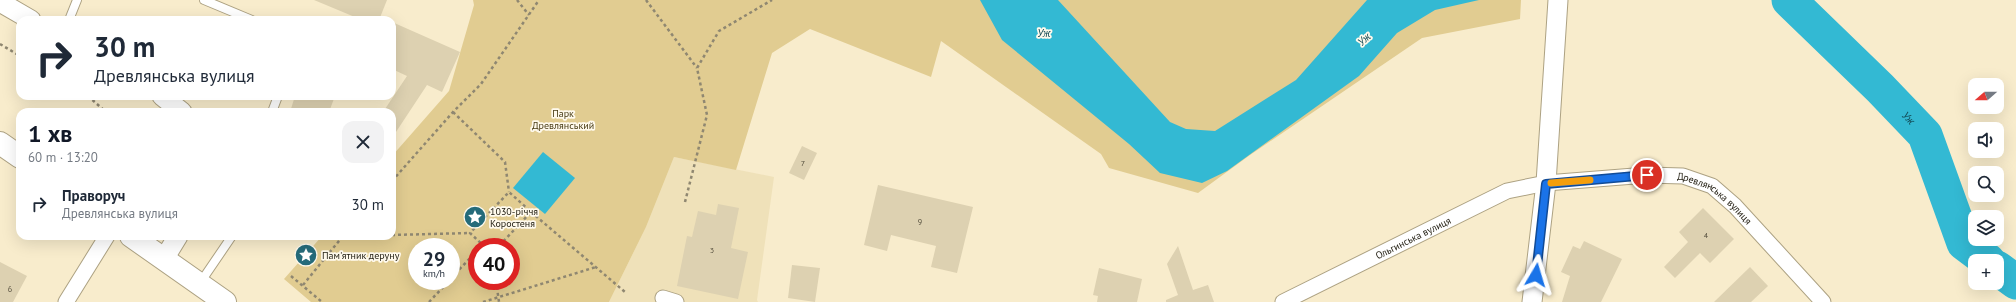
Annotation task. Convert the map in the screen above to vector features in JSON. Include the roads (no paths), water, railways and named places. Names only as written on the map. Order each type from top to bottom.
[{"type":"highway","points":[[0,144],[16,154]]},
{"type":"highway","points":[[137,240],[225,302]]},
{"type":"street","points":[[1532,302],[1546,184],[1558,0]]},
{"type":"street","points":[[0,2],[24,16]]},
{"type":"street","points":[[167,100],[177,108]]},
{"type":"street","name":"Древлянська вулиця","points":[[1546,184],[1647,175],[1683,176],[1712,186],[1735,206],[1823,302]]},
{"type":"street","name":"Ольгинська вулиця","points":[[1283,302],[1507,191],[1546,184]]},
{"type":"street","points":[[66,302],[105,240]]},
{"type":"street","points":[[164,258],[175,240]]},
{"type":"lane","points":[[71,16],[78,0]]},
{"type":"lane","points":[[204,0],[242,16]]},
{"type":"lane","points":[[200,283],[229,240]]},
{"type":"water","name":"Уж","points":[[980,0],[1058,0],[1170,122],[1186,129],[1215,131],[1296,80],[1367,0],[1479,0],[1435,10],[1397,33],[1359,76],[1227,171],[1202,183],[1160,173],[1129,144],[1002,40]]},
{"type":"water","points":[[543,152],[575,178],[545,214],[513,188]]},
{"type":"waterway","name":"Уж","points":[[1789,0],[1880,88],[1925,135],[1964,243],[1979,254]]},
{"type":"waterway","name":"Уж","points":[[2004,273],[2016,282]]},
{"type":"place","name":"1030-річчя Коростеня","points":[[475,217]]},
{"type":"place","name":"Пам'ятник деруну","points":[[306,255]]},
{"type":"park label","name":"Парк Древлянський","points":[[563,118]]}]
